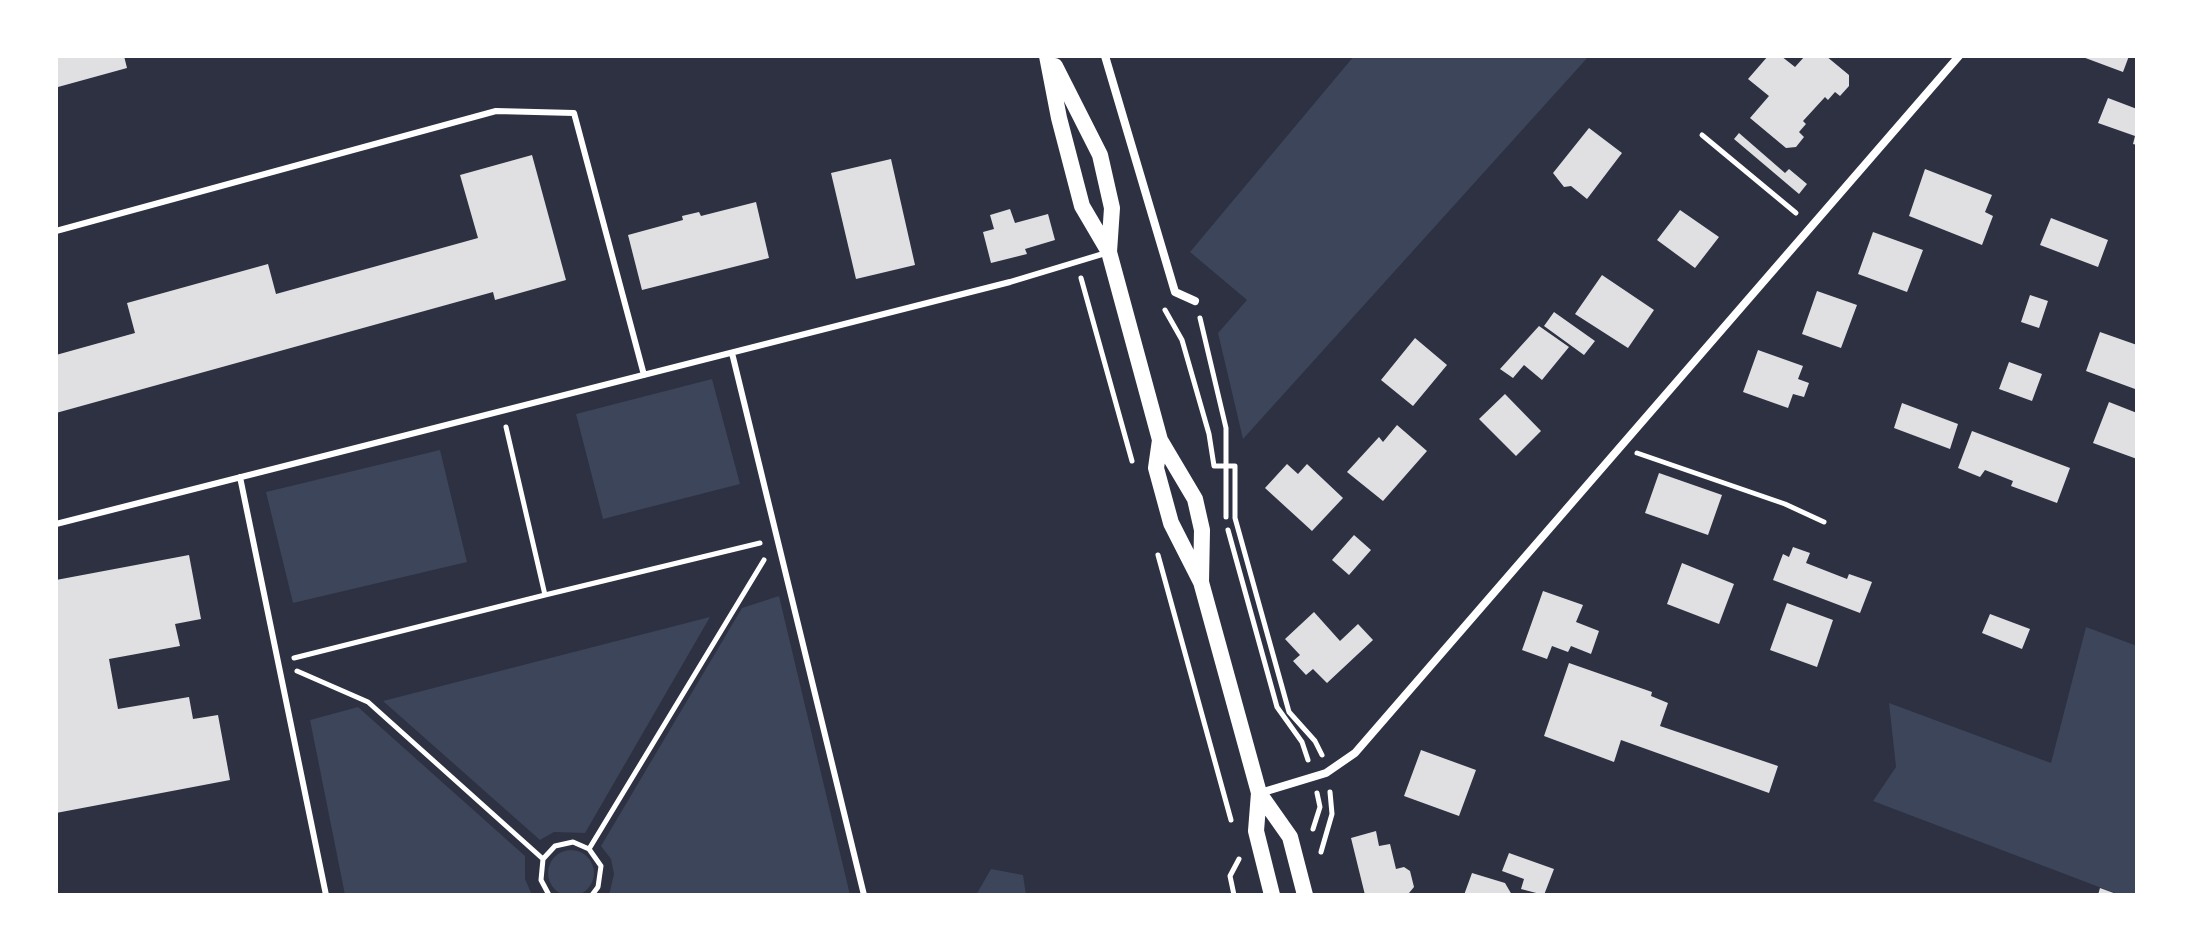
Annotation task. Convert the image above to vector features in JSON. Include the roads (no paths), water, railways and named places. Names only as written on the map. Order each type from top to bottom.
[{"type":"main road","points":[[1049,56],[1059,118],[1082,206],[1109,252],[1160,440],[1195,499],[1202,530],[1201,582]]},
{"type":"main road","points":[[1049,56],[1100,155],[1112,208],[1109,252]]},
{"type":"main road","points":[[1160,440],[1156,468],[1171,523],[1201,582],[1259,793],[1279,818],[1291,843],[1305,895]]},
{"type":"main road","points":[[1259,793],[1255,815],[1272,895]]},
{"type":"street","points":[[1105,56],[1175,292],[1195,301]]},
{"type":"street","points":[[1259,793],[1313,779],[1355,753],[1959,56]]},
{"type":"lane","points":[[56,231],[496,111],[574,113],[644,375]]},
{"type":"lane","points":[[56,524],[1024,279],[1109,252]]},
{"type":"lane","points":[[732,353],[864,895]]},
{"type":"lane","points":[[240,477],[326,895]]}]
